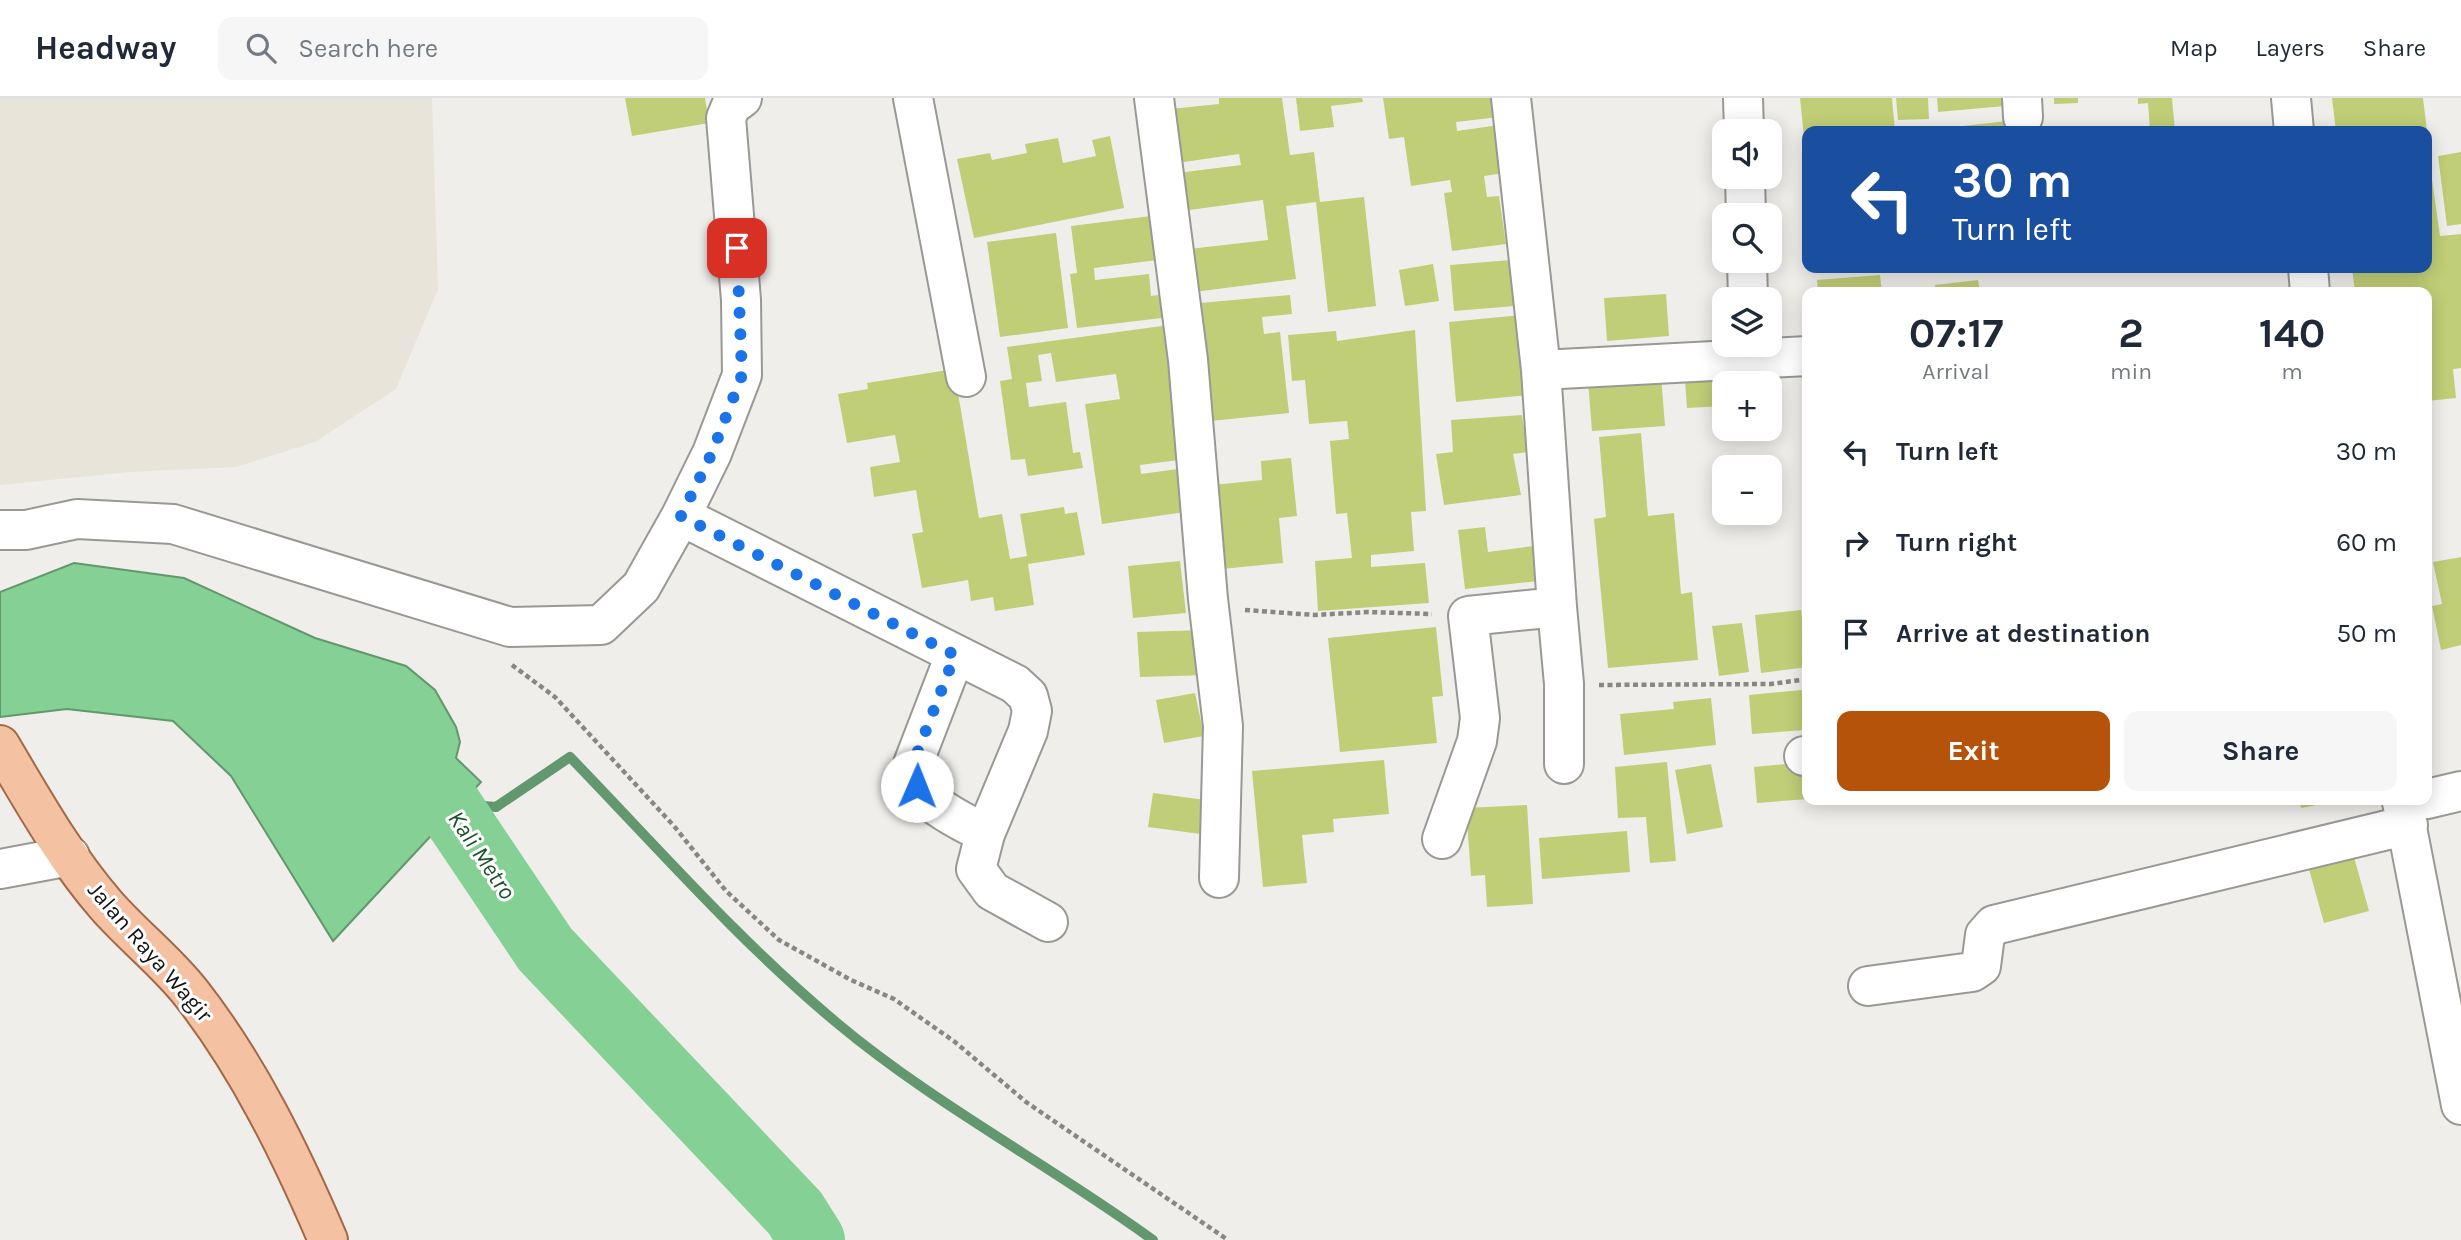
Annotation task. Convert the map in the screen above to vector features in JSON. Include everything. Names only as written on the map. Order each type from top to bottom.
[{"type":"main road","name":"Jalan Raya Wagir","points":[[9,760],[70,856],[105,905],[190,992],[231,1050],[270,1118],[328,1240]]},
{"type":"street","points":[[0,530],[26,530],[77,519],[173,524],[510,627],[601,625],[641,587],[681,516],[712,453],[742,375],[741,300],[726,118],[731,106],[742,98]]},
{"type":"street","points":[[913,98],[966,377]]},
{"type":"street","points":[[1154,98],[1188,360],[1208,599],[1223,726],[1219,878]]},
{"type":"street","points":[[1511,98],[1541,370],[1564,684],[1564,764]]},
{"type":"street","points":[[1743,98],[1744,119]]},
{"type":"street","points":[[2291,98],[2294,126]]},
{"type":"street","points":[[1782,355],[1802,356]]},
{"type":"street","points":[[1541,370],[1712,356]]},
{"type":"street","points":[[681,516],[1016,684],[1028,696],[1032,711],[1028,731],[985,834],[976,869],[982,881],[992,891],[1048,922]]},
{"type":"street","points":[[1442,839],[1477,741],[1480,718],[1468,615],[1557,607]]},
{"type":"street","points":[[955,655],[913,764],[912,774],[923,796],[985,834]]},
{"type":"street","points":[[2432,800],[2461,791]]},
{"type":"street","points":[[1868,986],[1972,972],[1981,965],[1985,935],[1994,925],[2413,806],[2461,1105]]},
{"type":"street","points":[[0,869],[70,856]]},
{"type":"path","points":[[1208,599],[1251,611],[1286,614],[1468,615]]},
{"type":"path","points":[[502,659],[555,697],[674,826],[726,891],[769,932],[851,980],[894,999],[955,1042],[1026,1102],[1133,1178],[1228,1240]]},
{"type":"path","points":[[1564,684],[1771,684],[1802,680]]},
{"type":"shaded area","points":[[0,98],[432,98],[438,289],[396,389],[315,442],[236,467],[130,472],[0,485]]},
{"type":"shaded area","points":[[74,563],[184,578],[315,638],[406,666],[435,690],[456,727],[460,742],[456,758],[481,782],[333,941],[231,776],[173,721],[67,709],[0,717],[0,592]]},
{"type":"building","points":[[625,98],[705,98],[709,123],[632,136]]},
{"type":"building","points":[[1219,98],[1282,98],[1290,155],[1314,152],[1320,202],[1364,197],[1376,306],[1328,312],[1316,202],[1286,206],[1296,279],[1194,292],[1189,249],[1268,240],[1263,200],[1182,211],[1177,173],[1241,165],[1239,154],[1177,163],[1170,109],[1219,104]]},
{"type":"building","points":[[1296,98],[1362,98],[1363,102],[1331,106],[1334,127],[1300,131]]},
{"type":"building","points":[[1383,98],[1506,98],[1508,116],[1456,122],[1457,131],[1506,124],[1512,172],[1484,176],[1487,197],[1499,196],[1506,244],[1452,251],[1444,193],[1452,192],[1450,180],[1411,186],[1404,137],[1389,139]]},
{"type":"building","points":[[1800,98],[1892,98],[1895,126],[1803,126]]},
{"type":"building","points":[[1896,98],[1928,98],[1929,119],[1898,120]]},
{"type":"building","points":[[1937,98],[2015,98],[2016,105],[1938,112]]},
{"type":"building","points":[[2054,98],[2078,98],[2078,103],[2054,104]]},
{"type":"building","points":[[2138,98],[2172,98],[2175,126],[2150,126],[2148,103],[2138,104]]},
{"type":"building","points":[[2332,98],[2423,98],[2426,126],[2335,126]]},
{"type":"building","points":[[2035,118],[2036,126],[1963,126]]},
{"type":"building","points":[[1110,136],[1124,208],[974,238],[957,159],[990,153],[992,160],[1027,153],[1025,144],[1058,138],[1063,163],[1096,156],[1092,140]]},
{"type":"building","points":[[2461,152],[2461,224],[2447,226],[2438,156]]},
{"type":"building","points":[[2432,179],[2440,236],[2461,234],[2461,368],[2453,369],[2456,398],[2432,400],[2432,287],[2354,287],[2353,273],[2432,273]]},
{"type":"building","points":[[1159,215],[1165,259],[1094,268],[1095,280],[1149,274],[1151,296],[1177,293],[1179,316],[1077,328],[1070,274],[1077,273],[1071,226]]},
{"type":"building","points":[[1056,233],[1068,328],[1000,337],[987,242]]},
{"type":"building","points":[[1511,260],[1515,306],[1454,311],[1450,265]]},
{"type":"building","points":[[1433,264],[1439,301],[1405,306],[1399,270]]},
{"type":"building","points":[[1880,275],[1881,287],[1818,287],[1817,280]]},
{"type":"building","points":[[1978,280],[1979,287],[1935,287]]},
{"type":"building","points":[[1666,294],[1669,336],[1607,341],[1604,298]]},
{"type":"building","points":[[1290,295],[1292,314],[1262,317],[1264,334],[1280,332],[1289,413],[1201,422],[1189,304]]},
{"type":"building","points":[[1521,315],[1529,395],[1456,402],[1449,322]]},
{"type":"building","points":[[1177,324],[1179,460],[1140,465],[1141,474],[1178,469],[1185,512],[1102,524],[1085,404],[1120,399],[1116,374],[1056,382],[1051,353],[1038,355],[1042,381],[1026,383],[1029,407],[1066,402],[1073,453],[1080,452],[1083,468],[1028,476],[1025,459],[1011,460],[1000,381],[1012,379],[1007,347]]},
{"type":"building","points":[[1415,330],[1426,511],[1411,512],[1414,551],[1371,555],[1371,567],[1425,563],[1429,603],[1318,611],[1315,561],[1352,558],[1347,513],[1336,514],[1330,441],[1349,439],[1347,421],[1309,424],[1305,380],[1292,381],[1288,335],[1336,331],[1337,341]]},
{"type":"building","points":[[954,369],[979,518],[1002,514],[1010,559],[1027,556],[1020,514],[1064,507],[1065,514],[1077,512],[1085,555],[1028,564],[1034,605],[995,611],[993,597],[971,601],[968,580],[922,588],[912,534],[923,532],[916,490],[874,497],[870,467],[900,462],[895,435],[847,443],[838,394],[868,389],[867,383]]},
{"type":"building","points":[[1661,376],[1665,426],[1592,431],[1588,381]]},
{"type":"building","points":[[1712,379],[1712,407],[1687,408],[1685,380]]},
{"type":"building","points":[[1522,415],[1528,452],[1513,454],[1521,495],[1444,505],[1436,454],[1453,452],[1451,420]]},
{"type":"building","points":[[1641,433],[1648,516],[1674,513],[1681,594],[1692,592],[1698,660],[1608,668],[1594,519],[1606,517],[1599,437]]},
{"type":"building","points":[[1291,458],[1297,516],[1279,518],[1283,563],[1222,569],[1213,485],[1262,480],[1261,461]]},
{"type":"building","points":[[1485,527],[1488,552],[1534,546],[1538,581],[1465,589],[1458,530]]},
{"type":"building","points":[[2461,557],[2461,645],[2441,650],[2432,606],[2442,604],[2433,562]]},
{"type":"building","points":[[1180,561],[1186,613],[1133,618],[1128,566]]},
{"type":"building","points":[[1801,610],[1802,668],[1761,673],[1755,615]]},
{"type":"building","points":[[1742,623],[1749,672],[1719,676],[1712,626]]},
{"type":"building","points":[[1436,627],[1443,696],[1432,697],[1437,743],[1340,752],[1328,638]]},
{"type":"building","points":[[1206,630],[1208,675],[1140,677],[1137,632]]},
{"type":"building","points":[[1802,690],[1802,730],[1752,734],[1749,695]]},
{"type":"building","points":[[1195,693],[1204,736],[1164,743],[1156,700]]},
{"type":"building","points":[[1711,698],[1716,745],[1624,755],[1620,714],[1674,709],[1673,702]]},
{"type":"building","points":[[1384,760],[1389,814],[1333,819],[1334,832],[1302,835],[1307,883],[1263,887],[1252,771]]},
{"type":"building","points":[[1667,762],[1676,861],[1650,863],[1646,817],[1618,818],[1615,767]]},
{"type":"building","points":[[1802,763],[1802,799],[1757,803],[1754,767]]},
{"type":"building","points":[[1711,764],[1723,827],[1687,834],[1675,770]]},
{"type":"building","points":[[1153,793],[1206,800],[1201,834],[1148,827]]},
{"type":"building","points":[[1527,805],[1533,904],[1487,907],[1485,875],[1471,876],[1466,808]]},
{"type":"building","points":[[1627,831],[1630,872],[1542,879],[1539,838]]},
{"type":"building","points":[[2352,850],[2369,911],[2324,923],[2307,862]]},
{"type":"waterway","points":[[447,803],[496,807],[570,757],[733,927],[837,1023],[913,1081],[1153,1240]]},
{"type":"waterway","name":"Kali Metro","points":[[380,761],[447,803],[545,949],[795,1213],[812,1240]]},
{"type":"route","points":[[737,248],[742,375],[712,453],[681,516],[955,655],[913,764],[912,774],[917,786]]}]
